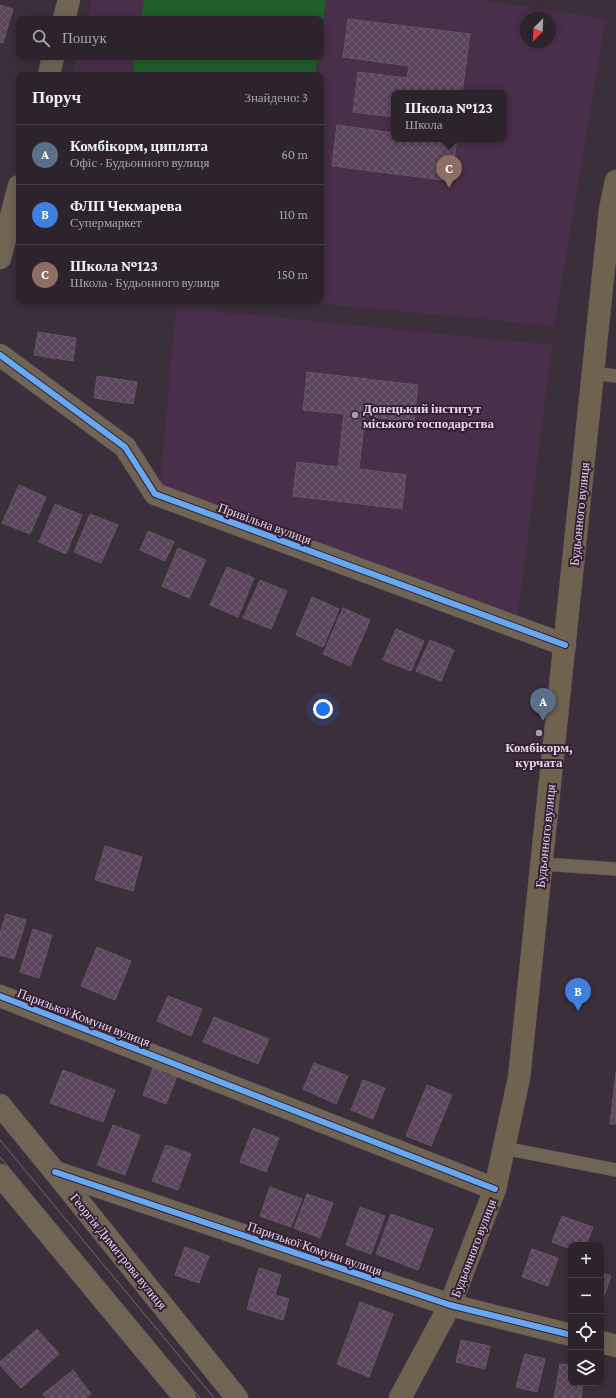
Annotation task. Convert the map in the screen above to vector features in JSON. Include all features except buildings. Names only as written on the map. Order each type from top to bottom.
[{"type":"main road","name":"Будьонного вулиця","points":[[400,1398],[450,1305],[495,1189],[520,1078],[610,210],[616,181]]},
{"type":"street","points":[[65,16],[69,0]]},
{"type":"street","points":[[50,72],[53,60]]},
{"type":"street","points":[[0,258],[16,197]]},
{"type":"street","name":"Привільна вулиця","points":[[0,355],[125,447],[156,494],[565,645]]},
{"type":"street","name":"Паризької Комуни вулиця","points":[[0,996],[495,1189]]},
{"type":"street","name":"Георгія Димитрова вулиця","points":[[0,1105],[237,1398]]},
{"type":"street","name":"Паризької Комуни вулиця","points":[[55,1172],[450,1305],[568,1334]]},
{"type":"street","points":[[0,1175],[185,1398]]},
{"type":"street","points":[[604,1343],[616,1346]]},
{"type":"lane","points":[[593,373],[616,376]]},
{"type":"lane","points":[[542,864],[616,869]]},
{"type":"lane","points":[[504,1148],[616,1170]]},
{"type":"shaded area","points":[[92,0],[483,0],[606,19],[554,326],[323,304],[324,304],[324,72],[73,72],[76,60],[324,60],[324,16],[88,16]]},
{"type":"shaded area","name":"Донецький інститут міського господарства","points":[[176,307],[552,345],[518,615],[160,485]]},
{"type":"green space","points":[[144,0],[326,0],[324,16],[141,16]]},
{"type":"green space","points":[[135,60],[318,60],[316,72],[133,72]]},
{"type":"tram line","points":[[0,1140],[214,1398]]},
{"type":"tram line","points":[[0,1157],[200,1398]]},
{"type":"cycle path","points":[[0,355],[125,447],[155,494],[565,645]]},
{"type":"cycle path","points":[[0,996],[495,1189]]},
{"type":"cycle path","points":[[55,1172],[450,1305],[568,1334]]},
{"type":"place","name":"Школа №123","points":[[449,188]]},
{"type":"place","name":"Донецький інститут міського господарства","points":[[355,415]]},
{"type":"place","name":"Комбікорм, циплята","points":[[543,721]]},
{"type":"place","name":"Комбікорм, курчата","points":[[539,733]]},
{"type":"place","name":"ФЛП Чекмарева","points":[[578,1011]]}]
